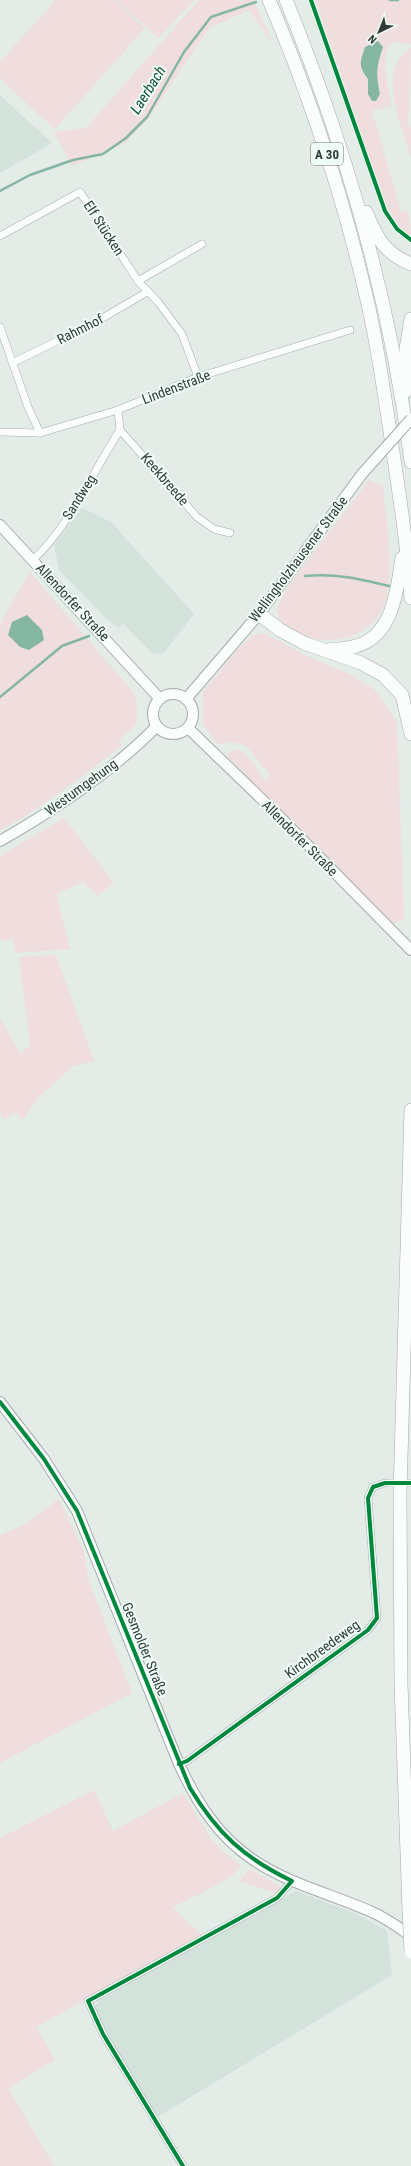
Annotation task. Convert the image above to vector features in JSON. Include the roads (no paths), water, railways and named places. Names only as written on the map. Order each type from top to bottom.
[{"type":"highway","name":"A 30","points":[[269,0],[295,60],[322,138],[360,276],[382,376],[405,537],[411,598]]},
{"type":"highway","name":"A 30","points":[[286,0],[324,99],[345,164],[369,251],[408,419],[411,462]]},
{"type":"highway","points":[[345,164],[375,236],[381,245],[400,259],[411,264]]},
{"type":"highway","points":[[408,419],[406,349],[411,319]]},
{"type":"highway","points":[[324,650],[356,646],[371,640],[389,618],[397,591],[405,537]]},
{"type":"highway","points":[[259,614],[280,630],[304,643],[361,663],[382,675],[402,695],[411,734]]},
{"type":"highway","points":[[411,1110],[400,1493],[401,1683],[411,1952]]},
{"type":"main road","name":"Wellingholzhausener Straße","points":[[186,699],[259,614],[362,474],[408,419]]},
{"type":"main road","name":"Allendorfer Straße","points":[[0,525],[160,699]]},
{"type":"main road","points":[[176,695],[186,699],[193,713],[188,728],[176,734],[162,731],[157,726],[153,715],[156,704],[165,696],[176,695]]},
{"type":"main road","name":"Westumgehung","points":[[0,841],[72,796],[112,766],[157,726]]},
{"type":"main road","name":"Allendorfer Straße","points":[[188,728],[275,812],[411,950]]},
{"type":"main road","name":"Gesmolder Straße","points":[[0,1402],[44,1459],[77,1511],[179,1764],[190,1788],[220,1832],[252,1859],[292,1881],[372,1912],[411,1936]]},
{"type":"street","name":"Elf Stücken","points":[[0,236],[70,196],[80,192],[138,281],[158,302],[182,334],[198,377]]},
{"type":"street","points":[[138,281],[202,244]]},
{"type":"street","name":"Rahmhof","points":[[12,363],[94,323],[147,292]]},
{"type":"street","points":[[0,327],[12,363],[40,433]]},
{"type":"street","name":"Lindenstraße","points":[[0,432],[40,433],[118,410],[198,377],[350,330]]},
{"type":"street","points":[[118,410],[120,430]]},
{"type":"street","name":"Keekbreede","points":[[120,430],[197,517],[214,529],[230,533]]},
{"type":"street","name":"Sandweg","points":[[33,560],[45,548],[78,501],[120,430]]},
{"type":"street","name":"Kirchbreedeweg","points":[[179,1764],[187,1761],[368,1630],[377,1618],[368,1498],[373,1487],[385,1483]]},
{"type":"street","points":[[183,2166],[103,2034],[88,2002],[277,1898],[292,1881]]},
{"type":"waterway","name":"Laerbach","points":[[390,0],[398,0]]},
{"type":"waterway","name":"Laerbach","points":[[0,191],[30,175],[73,160],[103,154],[126,138],[147,117],[184,52],[211,17],[256,2]]},
{"type":"waterway","points":[[305,576],[337,576],[389,586]]},
{"type":"waterway","points":[[0,697],[62,646],[89,636]]},
{"type":"tunnel","points":[[385,1483],[411,1483]]}]
